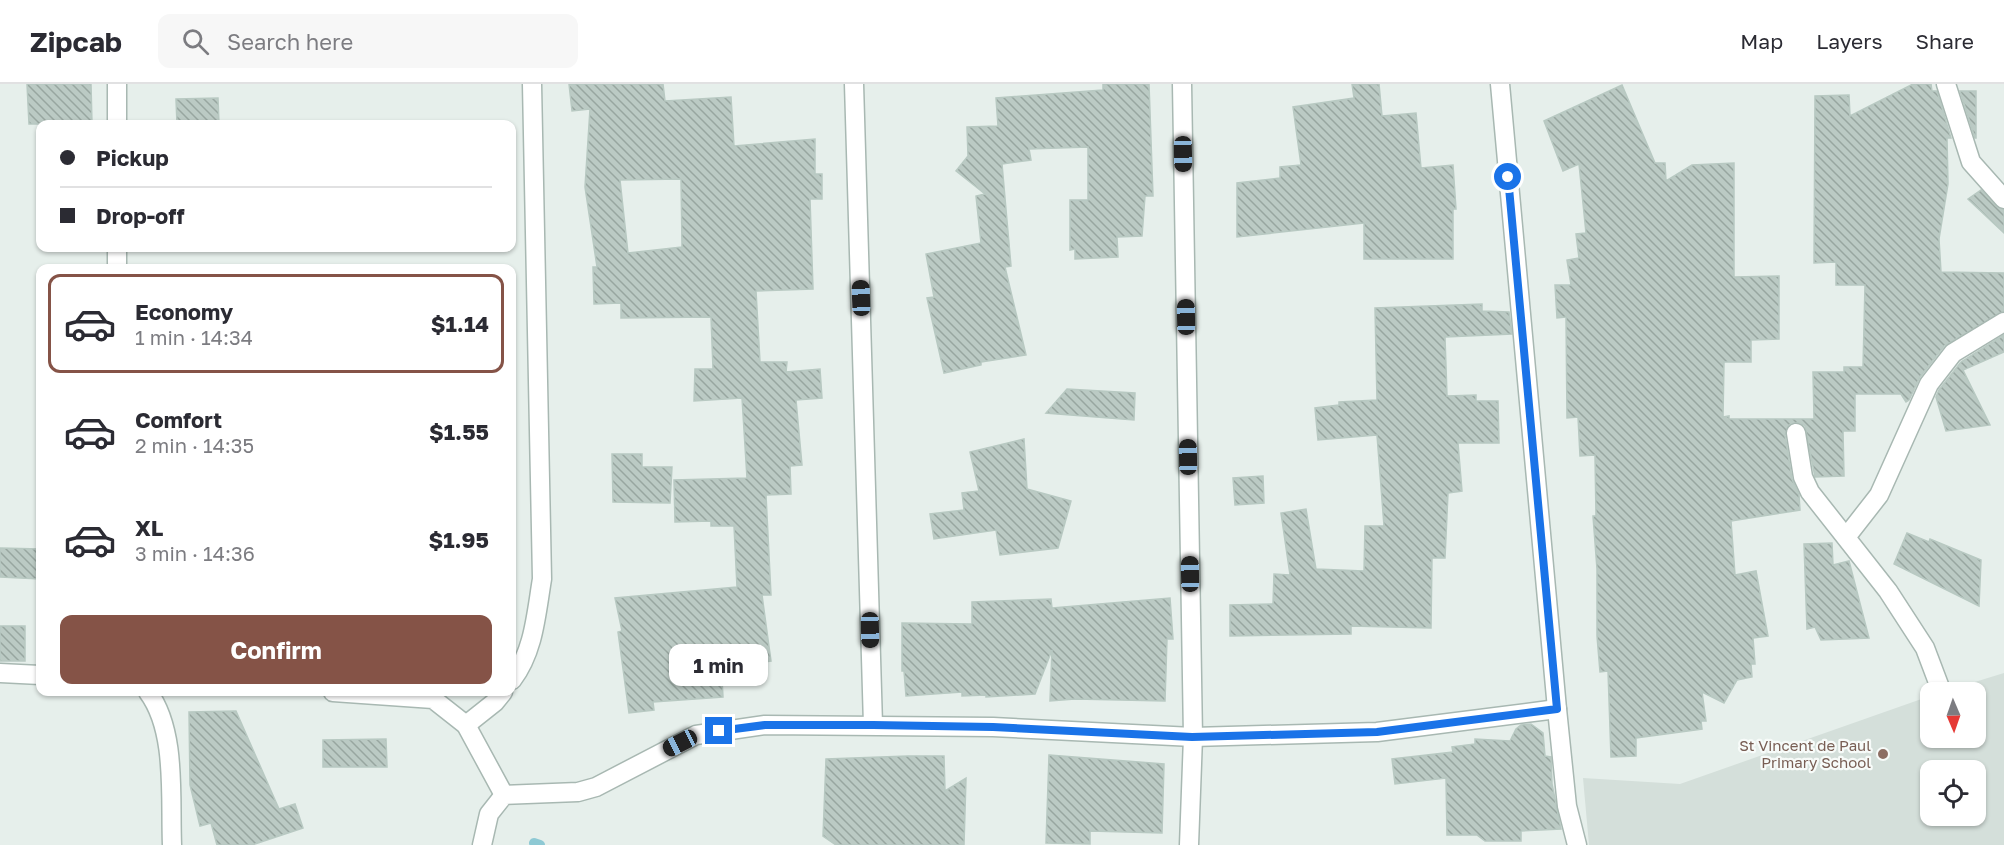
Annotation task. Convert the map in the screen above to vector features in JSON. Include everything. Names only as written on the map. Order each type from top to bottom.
[{"type":"street","points":[[117,84],[117,120]]},
{"type":"street","points":[[516,675],[532,641],[542,579],[532,84]]},
{"type":"street","points":[[854,84],[873,725]]},
{"type":"street","points":[[1182,84],[1192,737],[1189,845]]},
{"type":"street","points":[[1500,84],[1557,709],[1567,806],[1577,845]]},
{"type":"street","points":[[1946,84],[1971,162],[2004,200]]},
{"type":"street","points":[[1847,536],[1879,495],[1929,384],[1953,353],[2004,322]]},
{"type":"street","points":[[1797,433],[1803,477],[1810,492],[1824,513],[1847,536],[1888,591],[1924,648],[1938,682]]},
{"type":"street","points":[[0,673],[36,675]]},
{"type":"street","points":[[151,696],[159,706],[167,733],[172,845]]},
{"type":"street","points":[[390,696],[433,699],[466,725],[504,795]]},
{"type":"street","points":[[466,725],[500,696]]},
{"type":"street","points":[[482,845],[489,814],[504,795],[578,792],[596,787],[696,735],[765,725],[993,727],[1192,737],[1377,732],[1557,709]]},
{"type":"shaded area","name":"St Vincent de Paul Primary School","points":[[2004,673],[2004,845],[1589,845],[1583,778],[1680,784],[1920,700],[1920,748],[1986,748],[1986,682],[1975,682]]},
{"type":"building","points":[[27,84],[91,84],[92,120],[36,120],[36,124],[29,124]]},
{"type":"building","points":[[569,84],[663,84],[665,101],[731,97],[734,146],[815,139],[815,174],[822,174],[822,199],[810,199],[813,289],[756,291],[760,362],[787,362],[786,372],[820,369],[822,398],[796,400],[802,465],[790,466],[791,494],[766,495],[771,595],[762,595],[771,661],[739,665],[740,677],[722,679],[723,697],[653,702],[654,710],[629,713],[618,632],[622,631],[615,598],[737,587],[734,526],[711,526],[711,521],[675,522],[674,480],[747,478],[742,398],[694,401],[695,369],[713,369],[711,317],[621,318],[621,303],[594,304],[593,267],[597,267],[585,187],[590,109],[572,111]],"holes":[[[681,179],[682,247],[628,253],[620,180]]]},
{"type":"building","points":[[1103,84],[1149,84],[1153,196],[1145,196],[1142,236],[1117,237],[1118,257],[1075,259],[1075,249],[1070,250],[1070,200],[1088,200],[1088,147],[1029,149],[1031,160],[1002,164],[1011,266],[1005,267],[1026,355],[981,362],[981,365],[944,373],[927,298],[934,297],[926,254],[981,243],[976,196],[985,194],[956,171],[968,156],[967,127],[998,126],[996,98],[1103,90]]},
{"type":"building","points":[[1352,84],[1379,84],[1382,116],[1416,113],[1421,168],[1453,165],[1456,209],[1453,209],[1453,259],[1364,259],[1364,223],[1237,237],[1237,183],[1280,178],[1280,167],[1301,165],[1293,107],[1354,98]]},
{"type":"building","points":[[1913,84],[1931,84],[1932,91],[1937,91],[1951,138],[1947,138],[1948,184],[1939,239],[1941,272],[2004,273],[2004,311],[1944,346],[1920,377],[1906,402],[1901,394],[1855,394],[1855,431],[1843,431],[1844,476],[1815,477],[1805,426],[1799,422],[1789,425],[1785,435],[1792,479],[1799,495],[1800,510],[1731,521],[1735,575],[1756,571],[1768,636],[1753,638],[1755,664],[1751,664],[1752,677],[1737,680],[1724,703],[1702,692],[1706,721],[1701,721],[1702,729],[1636,738],[1636,756],[1611,757],[1608,671],[1600,672],[1597,636],[1597,569],[1593,516],[1596,516],[1595,455],[1580,456],[1578,417],[1567,418],[1566,317],[1557,318],[1555,285],[1571,285],[1567,260],[1579,258],[1576,234],[1586,233],[1579,164],[1563,171],[1544,121],[1622,85],[1655,163],[1665,163],[1666,181],[1692,165],[1734,163],[1734,277],[1779,276],[1779,339],[1751,340],[1751,362],[1724,362],[1723,417],[1729,416],[1729,419],[1814,419],[1813,372],[1844,372],[1844,367],[1863,367],[1865,285],[1836,285],[1836,262],[1814,263],[1815,96],[1849,95],[1850,116]]},
{"type":"building","points":[[1960,91],[1976,91],[1976,138],[1975,138]]},
{"type":"building","points":[[218,98],[219,120],[177,120],[176,99]]},
{"type":"building","points":[[1981,190],[1996,206],[2004,210],[2004,233],[1968,199]]},
{"type":"building","points":[[1482,304],[1482,311],[1509,312],[1512,334],[1445,337],[1447,396],[1476,395],[1476,401],[1498,401],[1499,443],[1458,443],[1462,491],[1448,493],[1445,558],[1432,558],[1431,628],[1351,626],[1351,634],[1230,636],[1230,605],[1273,604],[1274,574],[1290,575],[1281,513],[1306,509],[1316,569],[1364,571],[1365,526],[1384,526],[1377,435],[1318,440],[1315,408],[1339,405],[1339,402],[1377,400],[1375,308]]},
{"type":"building","points":[[2004,335],[2004,352],[1963,370],[1990,425],[1946,431],[1936,397],[1939,390],[1961,362]]},
{"type":"building","points":[[1067,389],[1135,393],[1134,420],[1046,413]]},
{"type":"building","points":[[1024,439],[1027,489],[1071,501],[1058,548],[1000,555],[996,530],[934,539],[930,514],[964,510],[962,493],[979,491],[970,452]]},
{"type":"building","points":[[612,454],[642,454],[642,467],[672,467],[670,503],[613,502]]},
{"type":"building","points":[[1263,476],[1264,503],[1235,505],[1233,478]]},
{"type":"building","points":[[1907,533],[1929,542],[1930,539],[1981,560],[1979,606],[1894,564]]},
{"type":"building","points":[[1832,543],[1833,565],[1849,561],[1869,638],[1821,640],[1815,627],[1807,629],[1804,544]]},
{"type":"building","points":[[0,548],[36,549],[36,579],[0,577]]},
{"type":"building","points":[[1170,598],[1173,639],[1167,639],[1165,701],[1075,699],[1050,701],[1052,650],[1035,694],[986,697],[986,695],[962,696],[962,692],[906,696],[904,671],[902,671],[902,623],[972,624],[972,602],[1051,599],[1052,608]]},
{"type":"building","points":[[0,626],[25,626],[25,661],[0,661]]},
{"type":"building","points":[[236,711],[279,809],[295,804],[303,828],[252,845],[217,845],[211,823],[200,826],[190,785],[189,712]]},
{"type":"building","points":[[1531,724],[1543,733],[1545,756],[1551,757],[1552,784],[1561,829],[1521,831],[1521,841],[1485,841],[1477,835],[1447,835],[1446,778],[1395,784],[1392,759],[1453,752],[1452,747],[1475,744],[1475,739],[1510,741],[1516,729],[1521,725]]},
{"type":"building","points":[[386,739],[387,767],[323,767],[323,740]]},
{"type":"building","points":[[1049,755],[1164,764],[1162,833],[1090,831],[1090,844],[1046,843]]},
{"type":"building","points":[[944,756],[945,791],[966,778],[964,845],[836,845],[823,836],[826,759]]},
{"type":"waterway","points":[[534,843],[540,845]]},
{"type":"place","name":"St Vincent de Paul Primary School","points":[[1883,754]]},
{"type":"route","points":[[719,731],[765,725],[873,725],[993,727],[1192,737],[1377,732],[1557,709],[1508,177]]}]
